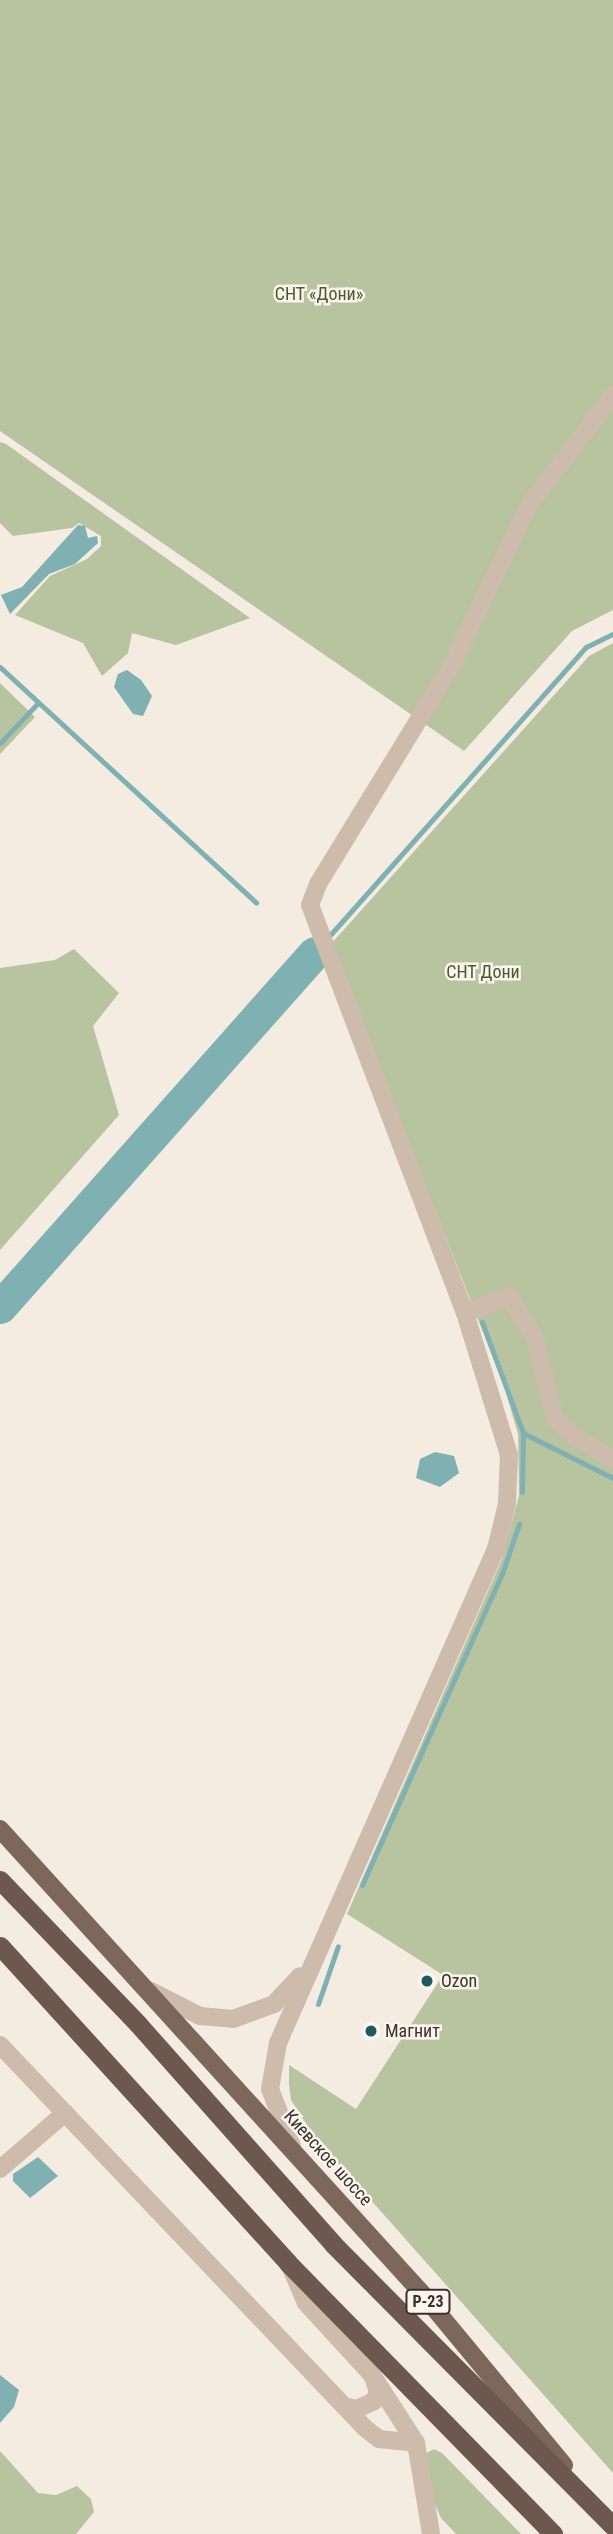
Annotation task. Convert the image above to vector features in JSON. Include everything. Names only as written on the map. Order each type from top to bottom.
[{"type":"highway","name":"Р-23","points":[[0,1880],[138,2024],[333,2244],[613,2526]]},
{"type":"highway","points":[[0,1946],[288,2263],[553,2534]]},
{"type":"main road","name":"Киевское шоссе","points":[[0,1829],[419,2291],[613,2526]]},
{"type":"street","points":[[294,2152],[272,2102],[271,2076],[278,2043],[496,1549],[507,1504],[509,1455],[465,1313],[310,905],[318,884],[450,669],[529,505],[613,395]]},
{"type":"street","points":[[465,1313],[509,1296],[535,1339],[555,1419],[576,1438],[613,1459]]},
{"type":"street","points":[[140,1983],[182,2010],[233,2019],[274,2004],[316,1956]]},
{"type":"street","points":[[0,2045],[344,2406],[379,2439],[416,2444]]},
{"type":"street","points":[[0,2169],[65,2113]]},
{"type":"street","points":[[288,2263],[306,2303],[372,2375],[416,2444],[431,2534]]},
{"type":"street","points":[[344,2406],[357,2409],[374,2401],[378,2392],[372,2375]]},
{"type":"green space","name":"СНТ «Дони»","points":[[0,0],[613,0],[613,610],[572,631],[464,751],[0,431]]},
{"type":"green space","points":[[0,442],[250,618],[176,645],[132,633],[128,653],[102,676],[83,643],[15,615],[50,576],[87,559],[101,546],[101,536],[79,523],[72,528],[13,536],[0,523]]},
{"type":"green space","name":"СНТ Дони","points":[[613,643],[613,2473],[314,2136],[291,2100],[289,2065],[356,2109],[443,1975],[347,1914],[502,1559],[519,1496],[518,1434],[504,1386],[331,944],[589,656]]},
{"type":"green space","points":[[0,683],[35,717],[0,754]]},
{"type":"green space","points":[[74,949],[119,993],[93,1026],[119,1115],[0,1250],[0,968],[55,960]]},
{"type":"green space","points":[[434,2449],[442,2453],[521,2534],[456,2534],[441,2518],[431,2495],[425,2454]]},
{"type":"green space","points":[[0,2451],[38,2493],[56,2495],[77,2486],[91,2499],[94,2512],[76,2534],[0,2534]]},
{"type":"water","points":[[78,525],[85,526],[88,538],[97,536],[98,543],[75,564],[49,574],[10,614],[1,595],[22,587]]},
{"type":"water","points":[[127,670],[141,680],[152,696],[143,716],[133,714],[114,687],[118,674]]},
{"type":"water","points":[[435,1452],[454,1456],[459,1473],[440,1487],[416,1478],[420,1459]]},
{"type":"water","points":[[38,2157],[58,2176],[30,2198],[13,2181],[13,2174]]},
{"type":"water","points":[[0,2375],[19,2390],[14,2407],[0,2423]]},
{"type":"waterway","points":[[331,934],[586,647],[613,634]]},
{"type":"waterway","points":[[0,667],[256,902]]},
{"type":"waterway","points":[[0,743],[37,704]]},
{"type":"waterway","points":[[0,1307],[314,953]]},
{"type":"waterway","points":[[482,1322],[523,1433],[522,1492]]},
{"type":"waterway","points":[[523,1433],[613,1478]]},
{"type":"waterway","points":[[362,1885],[503,1571],[519,1524]]},
{"type":"waterway","points":[[318,2004],[338,1946]]},
{"type":"place","name":"Ozon","points":[[427,1981]]},
{"type":"place","name":"Магнит","points":[[371,2031]]}]
